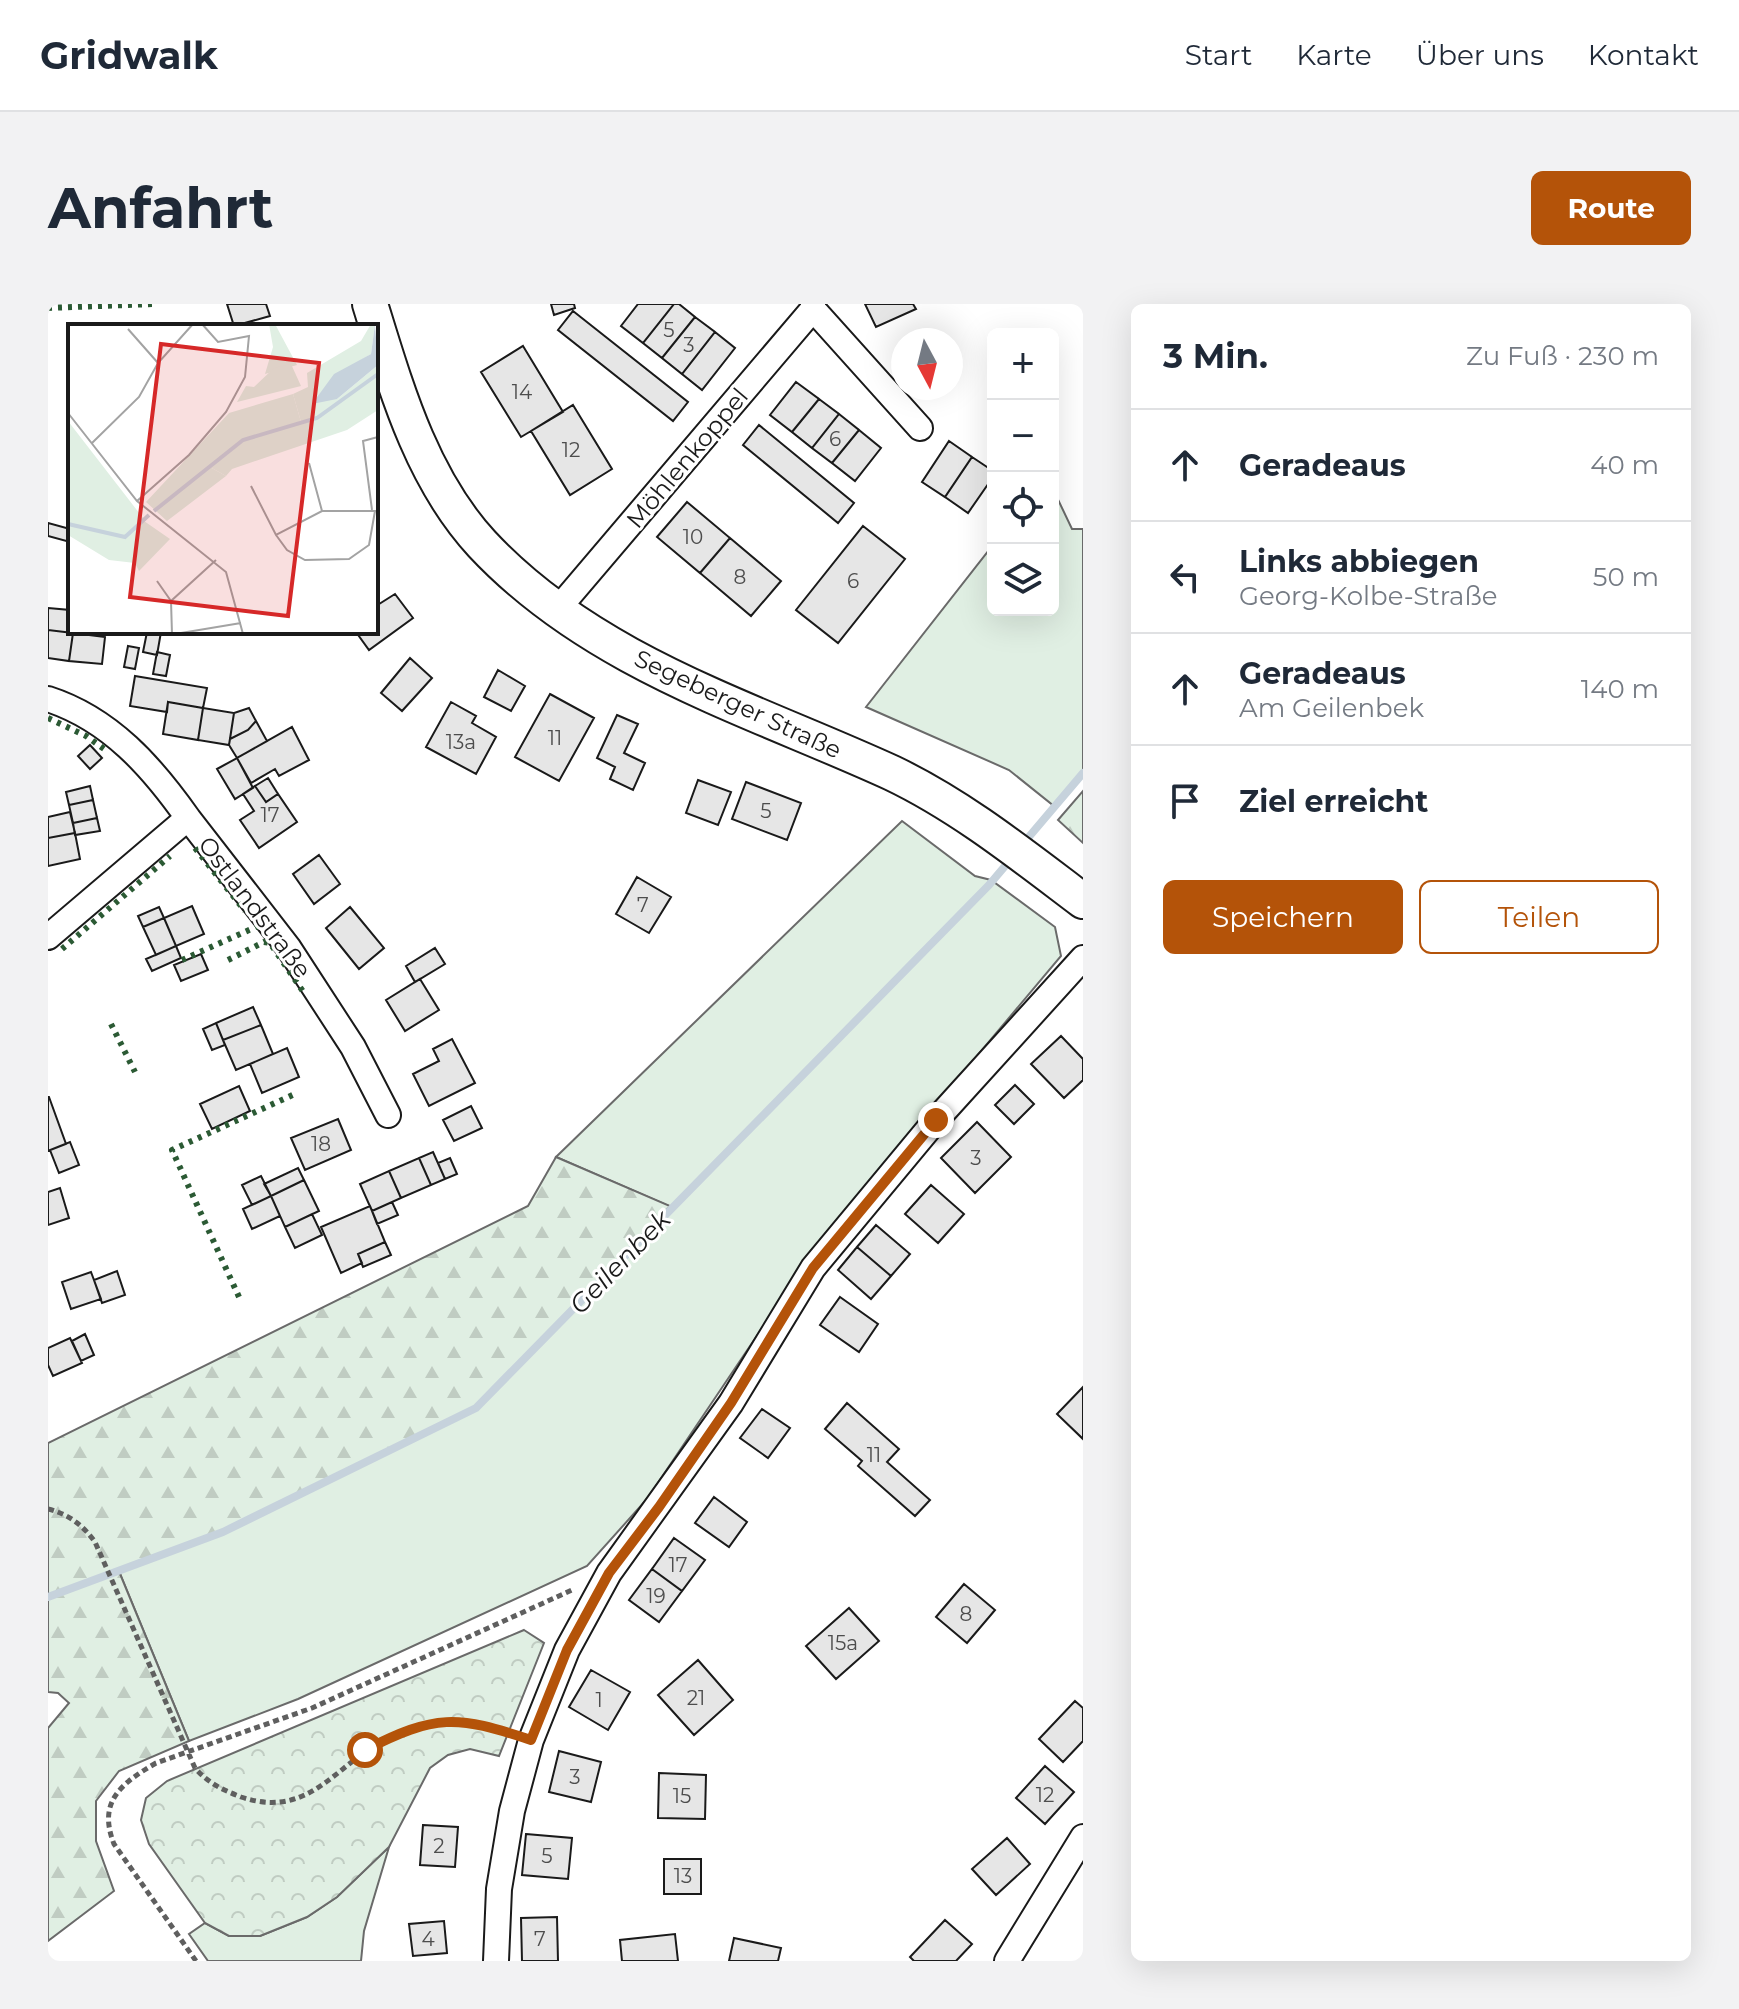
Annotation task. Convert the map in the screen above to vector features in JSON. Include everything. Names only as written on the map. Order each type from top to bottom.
[{"type":"main road","name":"Segeberger Straße","points":[[370,304],[376,324]]},
{"type":"main road","name":"Segeberger Straße","points":[[378,330],[395,384],[433,473],[481,542],[557,610],[666,676],[893,774],[943,799],[1083,901]]},
{"type":"street","name":"Möhlenkoppel","points":[[557,610],[813,307]]},
{"type":"street","points":[[813,307],[920,428]]},
{"type":"street","points":[[48,699],[82,715],[132,750],[163,783],[188,818]]},
{"type":"street","name":"Ostlandstraße","points":[[48,937],[188,818],[288,947],[353,1047],[388,1115]]},
{"type":"street","points":[[496,1961],[499,1889],[512,1811],[531,1740],[567,1650],[609,1573],[731,1403],[813,1268],[936,1120],[1083,958]]},
{"type":"street","points":[[1007,1961],[1083,1837]]},
{"type":"path","points":[[48,1509],[73,1519],[85,1528],[104,1556],[195,1768],[206,1781],[258,1802],[278,1804],[297,1800],[314,1791],[365,1750],[423,1725],[466,1721],[531,1740]]},
{"type":"path","points":[[196,1961],[114,1844],[107,1828],[108,1809],[116,1791],[134,1775],[156,1763],[312,1708],[609,1573]]},
{"type":"green space","points":[[1059,502],[1072,529],[1083,529],[1083,773],[1054,806],[1009,770],[866,707],[987,553],[987,616],[1059,616]]},
{"type":"green space","points":[[1083,791],[1083,843],[1058,820]]},
{"type":"green space","points":[[902,821],[975,876],[991,880],[1055,927],[1061,956],[818,1245],[647,1499],[587,1566],[298,1699],[189,1741],[118,1569],[223,1530],[476,1406],[669,1206],[556,1157]]},
{"type":"green space","points":[[556,1157],[670,1206],[476,1406],[223,1530],[118,1569],[189,1741],[119,1771],[96,1801],[96,1841],[114,1891],[48,1941],[48,1728],[69,1703],[58,1693],[48,1692],[48,1443],[528,1206]]},
{"type":"green space","points":[[524,1630],[544,1643],[499,1756],[470,1749],[448,1755],[430,1768],[389,1847],[337,1897],[307,1917],[260,1936],[229,1936],[205,1923],[149,1844],[141,1820],[146,1798],[167,1781]]},
{"type":"green space","points":[[389,1847],[364,1931],[361,1961],[208,1961],[189,1934],[205,1923],[229,1936],[260,1936],[307,1917],[337,1897]]},
{"type":"building","points":[[227,304],[266,304],[270,316],[233,324]]},
{"type":"building","points":[[551,304],[574,304],[575,308],[554,315]]},
{"type":"building","points":[[638,304],[674,304],[643,343],[621,326]]},
{"type":"building","points":[[674,304],[679,304],[695,317],[662,358],[643,343]]},
{"type":"building","points":[[865,304],[913,304],[916,309],[876,327]]},
{"type":"building","points":[[573,311],[688,402],[673,421],[558,330]]},
{"type":"building","points":[[695,317],[715,332],[682,374],[662,358]]},
{"type":"building","points":[[715,332],[735,348],[702,390],[682,374]]},
{"type":"building","points":[[523,346],[563,412],[521,437],[481,372]]},
{"type":"building","points":[[796,382],[819,399],[792,432],[770,415]]},
{"type":"building","points":[[819,399],[839,414],[812,448],[792,432]]},
{"type":"building","points":[[573,405],[612,469],[570,495],[531,431]]},
{"type":"building","points":[[839,414],[859,430],[832,463],[812,448]]},
{"type":"building","points":[[759,425],[854,503],[838,523],[743,445]]},
{"type":"building","points":[[859,430],[881,448],[855,481],[832,463]]},
{"type":"building","points":[[949,441],[972,457],[945,497],[922,482]]},
{"type":"building","points":[[972,457],[987,467],[987,486],[968,513],[945,497]]},
{"type":"building","points":[[687,502],[730,538],[700,573],[657,537]]},
{"type":"building","points":[[48,523],[68,528],[68,541],[48,536]]},
{"type":"building","points":[[863,526],[905,559],[838,643],[796,610]]},
{"type":"building","points":[[730,538],[781,581],[751,616],[700,573]]},
{"type":"building","points":[[395,594],[413,618],[369,650],[357,634],[378,634],[378,605]]},
{"type":"building","points":[[48,608],[68,610],[68,632],[48,630]]},
{"type":"building","points":[[48,630],[73,634],[69,661],[48,658]]},
{"type":"building","points":[[73,634],[105,637],[102,664],[69,661]]},
{"type":"building","points":[[147,634],[161,634],[157,655],[143,652]]},
{"type":"building","points":[[128,646],[139,648],[135,669],[124,667]]},
{"type":"building","points":[[157,652],[170,655],[166,676],[153,674]]},
{"type":"building","points":[[410,658],[432,678],[402,711],[381,693]]},
{"type":"building","points":[[498,670],[525,686],[511,711],[484,697]]},
{"type":"building","points":[[135,676],[207,688],[203,708],[168,702],[167,712],[130,706]]},
{"type":"building","points":[[550,694],[594,718],[559,781],[515,757]]},
{"type":"building","points":[[168,702],[203,708],[198,740],[163,734]]},
{"type":"building","points":[[451,702],[476,716],[472,723],[496,737],[476,774],[426,747]]},
{"type":"building","points":[[203,708],[234,713],[229,745],[198,740]]},
{"type":"building","points":[[249,708],[256,721],[248,730],[230,739],[234,713]]},
{"type":"building","points":[[617,715],[638,724],[624,753],[645,763],[633,790],[610,779],[615,767],[597,758]]},
{"type":"building","points":[[256,721],[267,741],[237,758],[229,745],[230,739],[248,730]]},
{"type":"building","points":[[292,727],[309,760],[279,776],[275,769],[251,783],[237,758]]},
{"type":"building","points":[[90,745],[102,758],[90,769],[78,756]]},
{"type":"building","points":[[237,758],[253,788],[235,799],[217,769]]},
{"type":"building","points":[[268,778],[278,794],[266,802],[255,786]]},
{"type":"building","points":[[698,780],[731,792],[718,825],[686,813]]},
{"type":"building","points":[[746,782],[801,803],[787,840],[732,819]]},
{"type":"building","points":[[90,786],[93,800],[69,805],[66,792]]},
{"type":"building","points":[[255,786],[266,802],[278,794],[297,822],[259,848],[240,820],[254,811],[243,794]]},
{"type":"building","points":[[93,800],[97,818],[73,823],[69,805]]},
{"type":"building","points":[[70,812],[75,833],[48,838],[48,817]]},
{"type":"building","points":[[97,818],[100,831],[75,835],[73,823]]},
{"type":"building","points":[[75,833],[80,859],[48,866],[48,838]]},
{"type":"building","points":[[319,855],[340,884],[314,904],[293,874]]},
{"type":"building","points":[[637,877],[671,897],[649,933],[616,914]]},
{"type":"building","points":[[192,906],[204,934],[176,946],[164,918]]},
{"type":"building","points":[[159,907],[164,918],[143,927],[138,916]]},
{"type":"building","points":[[350,907],[384,948],[359,969],[326,928]]},
{"type":"building","points":[[164,918],[176,946],[156,955],[143,927]]},
{"type":"building","points":[[176,946],[181,958],[152,971],[146,959]]},
{"type":"building","points":[[435,948],[445,964],[415,982],[406,966]]},
{"type":"building","points":[[201,954],[208,970],[181,981],[174,965]]},
{"type":"building","points":[[420,979],[439,1010],[405,1031],[386,1000]]},
{"type":"building","points":[[253,1007],[261,1025],[223,1040],[216,1023]]},
{"type":"building","points":[[216,1023],[225,1045],[212,1050],[203,1029]]},
{"type":"building","points":[[261,1025],[273,1054],[236,1070],[223,1040]]},
{"type":"building","points":[[1061,1036],[1083,1059],[1083,1080],[1064,1098],[1031,1064]]},
{"type":"building","points":[[452,1039],[475,1083],[429,1106],[413,1074],[439,1061],[433,1049]]},
{"type":"building","points":[[287,1048],[299,1077],[262,1093],[250,1064]]},
{"type":"building","points":[[1015,1085],[1034,1104],[1014,1124],[995,1105]]},
{"type":"building","points":[[239,1086],[250,1111],[212,1129],[200,1104]]},
{"type":"building","points":[[48,1097],[66,1144],[48,1151]]},
{"type":"building","points":[[471,1106],[482,1128],[454,1141],[443,1120]]},
{"type":"building","points":[[338,1119],[351,1150],[305,1170],[291,1138]]},
{"type":"building","points":[[977,1122],[1011,1157],[975,1193],[941,1158]]},
{"type":"building","points":[[70,1142],[79,1165],[59,1173],[50,1150]]},
{"type":"building","points":[[433,1152],[445,1179],[431,1185],[419,1158]]},
{"type":"building","points":[[419,1158],[431,1185],[401,1198],[389,1171]]},
{"type":"building","points":[[450,1158],[457,1174],[445,1179],[438,1163]]},
{"type":"building","points":[[298,1168],[304,1180],[271,1196],[264,1184]]},
{"type":"building","points":[[389,1171],[401,1198],[372,1211],[360,1184]]},
{"type":"building","points":[[261,1176],[271,1196],[252,1205],[242,1185]]},
{"type":"building","points":[[304,1180],[319,1211],[285,1227],[271,1196]]},
{"type":"building","points":[[931,1185],[964,1214],[938,1243],[905,1214]]},
{"type":"building","points":[[60,1188],[69,1218],[48,1225],[48,1192]]},
{"type":"building","points":[[271,1196],[280,1216],[252,1229],[243,1209]]},
{"type":"building","points":[[392,1202],[398,1215],[377,1224],[372,1211]]},
{"type":"building","points":[[370,1206],[385,1242],[358,1254],[362,1263],[341,1273],[321,1227]]},
{"type":"building","points":[[312,1214],[322,1235],[295,1248],[285,1227]]},
{"type":"building","points":[[876,1225],[910,1254],[891,1276],[857,1247]]},
{"type":"building","points":[[385,1242],[391,1255],[363,1267],[358,1254]]},
{"type":"building","points":[[857,1247],[891,1276],[871,1299],[838,1270]]},
{"type":"building","points":[[117,1271],[125,1295],[102,1303],[94,1280]]},
{"type":"building","points":[[91,1272],[101,1299],[71,1309],[62,1282]]},
{"type":"building","points":[[840,1297],[878,1324],[859,1352],[820,1325]]},
{"type":"building","points":[[85,1334],[94,1355],[81,1361],[72,1341]]},
{"type":"building","points":[[70,1338],[82,1363],[53,1376],[48,1365],[48,1348]]},
{"type":"building","points":[[1083,1387],[1083,1439],[1057,1414]]},
{"type":"building","points":[[847,1403],[899,1449],[887,1462],[930,1500],[915,1516],[858,1466],[862,1461],[825,1429]]},
{"type":"building","points":[[762,1409],[790,1428],[768,1458],[740,1438]]},
{"type":"building","points":[[714,1497],[747,1522],[729,1547],[695,1523]]},
{"type":"building","points":[[674,1538],[705,1560],[682,1591],[652,1569]]},
{"type":"building","points":[[652,1569],[682,1591],[659,1622],[629,1600]]},
{"type":"building","points":[[964,1584],[995,1610],[967,1643],[936,1617]]},
{"type":"building","points":[[849,1608],[879,1641],[836,1679],[806,1646]]},
{"type":"building","points":[[698,1660],[733,1700],[694,1735],[658,1695]]},
{"type":"building","points":[[591,1670],[630,1692],[608,1730],[569,1707]]},
{"type":"building","points":[[1075,1701],[1083,1708],[1083,1741],[1063,1762],[1039,1739]]},
{"type":"building","points":[[559,1751],[601,1762],[591,1802],[549,1792]]},
{"type":"building","points":[[1045,1766],[1074,1792],[1045,1824],[1016,1798]]},
{"type":"building","points":[[659,1773],[706,1775],[705,1819],[658,1818]]},
{"type":"building","points":[[423,1825],[458,1827],[455,1867],[420,1865]]},
{"type":"building","points":[[526,1834],[572,1838],[568,1879],[522,1875]]},
{"type":"building","points":[[1007,1838],[1030,1864],[996,1895],[972,1869]]},
{"type":"building","points":[[664,1859],[701,1859],[701,1894],[664,1894]]},
{"type":"building","points":[[557,1917],[558,1961],[522,1961],[521,1918]]},
{"type":"building","points":[[945,1920],[972,1944],[956,1961],[914,1961],[910,1957]]},
{"type":"building","points":[[444,1921],[447,1953],[413,1956],[409,1924]]},
{"type":"building","points":[[675,1934],[678,1961],[622,1961],[620,1940]]},
{"type":"building","points":[[734,1938],[781,1948],[778,1961],[729,1961]]},
{"type":"waterway","name":"Geilenbek","points":[[1022,845],[1083,773]]},
{"type":"waterway","name":"Geilenbek","points":[[48,1597],[223,1532],[476,1408],[1011,859]]},
{"type":"hedge","points":[[48,308],[152,304]]},
{"type":"hedge","points":[[48,718],[86,736],[107,751]]},
{"type":"hedge","points":[[195,848],[245,911]]},
{"type":"hedge","points":[[62,949],[170,856]]},
{"type":"hedge","points":[[182,960],[258,926]]},
{"type":"hedge","points":[[228,960],[264,942],[270,943],[304,993]]},
{"type":"hedge","points":[[111,1024],[135,1072]]},
{"type":"hedge","points":[[239,1297],[172,1150],[297,1093]]},
{"type":"route","points":[[365,1750],[399,1733],[446,1721],[484,1724],[531,1740],[567,1650],[609,1573],[731,1403],[813,1268],[936,1120]]}]
